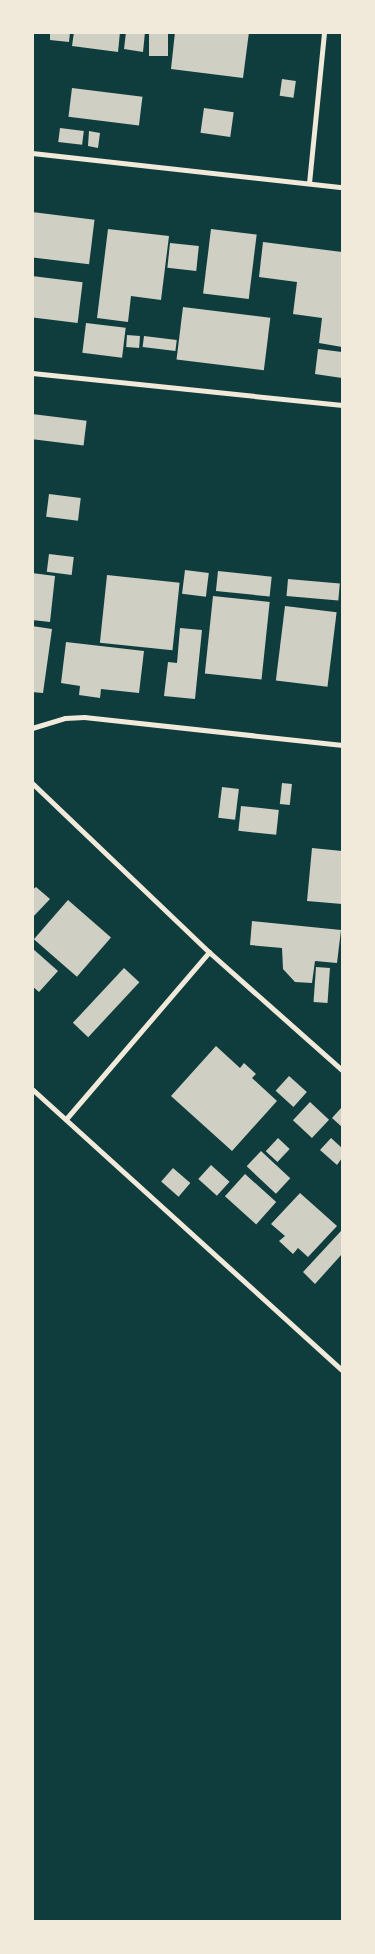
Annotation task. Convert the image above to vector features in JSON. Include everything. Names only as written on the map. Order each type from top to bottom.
[{"type":"street","points":[[309,183],[324,32]]},
{"type":"street","points":[[32,153],[342,187]]},
{"type":"street","points":[[32,374],[342,405]]},
{"type":"street","points":[[32,728],[65,718],[84,717],[342,745]]},
{"type":"street","points":[[32,783],[209,952],[342,1070]]},
{"type":"street","points":[[66,1119],[209,952]]},
{"type":"street","points":[[32,1089],[342,1370]]},
{"type":"building","points":[[50,32],[70,32],[69,42],[50,40]]},
{"type":"building","points":[[74,32],[120,32],[118,52],[72,46]]},
{"type":"building","points":[[126,32],[145,32],[143,52],[124,49]]},
{"type":"building","points":[[149,32],[168,32],[168,56],[149,56]]},
{"type":"building","points":[[175,32],[249,32],[243,78],[171,69]]},
{"type":"building","points":[[282,79],[296,81],[293,98],[280,96]]},
{"type":"building","points":[[72,88],[142,97],[139,125],[68,117]]},
{"type":"building","points":[[204,108],[234,112],[230,137],[201,133]]},
{"type":"building","points":[[60,128],[84,131],[82,145],[58,142]]},
{"type":"building","points":[[89,131],[100,133],[98,148],[88,146]]},
{"type":"building","points":[[32,212],[95,220],[89,264],[32,257]]},
{"type":"building","points":[[108,229],[169,236],[161,300],[131,296],[128,322],[97,318]]},
{"type":"building","points":[[211,229],[257,235],[249,299],[203,294]]},
{"type":"building","points":[[263,242],[342,252],[342,347],[319,343],[322,318],[293,314],[297,282],[259,277]]},
{"type":"building","points":[[170,243],[199,246],[196,271],[167,268]]},
{"type":"building","points":[[32,276],[83,282],[78,323],[32,317]]},
{"type":"building","points":[[183,307],[270,318],[264,370],[177,360]]},
{"type":"building","points":[[86,323],[126,328],[122,358],[82,353]]},
{"type":"building","points":[[127,335],[140,336],[139,348],[126,347]]},
{"type":"building","points":[[144,336],[177,340],[175,351],[143,347]]},
{"type":"building","points":[[318,349],[342,352],[342,378],[315,374]]},
{"type":"building","points":[[32,414],[87,421],[84,446],[32,439]]},
{"type":"building","points":[[49,494],[81,498],[78,521],[46,517]]},
{"type":"building","points":[[49,554],[74,557],[72,575],[47,572]]},
{"type":"building","points":[[185,570],[209,573],[206,597],[182,594]]},
{"type":"building","points":[[218,571],[272,577],[270,597],[216,591]]},
{"type":"building","points":[[32,573],[55,576],[50,622],[32,620]]},
{"type":"building","points":[[107,575],[180,583],[172,650],[100,643]]},
{"type":"building","points":[[288,579],[340,584],[338,600],[287,596]]},
{"type":"building","points":[[213,596],[270,602],[262,680],[205,674]]},
{"type":"building","points":[[285,606],[337,612],[327,687],[276,680]]},
{"type":"building","points":[[32,626],[52,629],[43,693],[32,692]]},
{"type":"building","points":[[180,628],[202,630],[195,699],[164,696],[168,662],[177,663]]},
{"type":"building","points":[[66,642],[144,651],[139,693],[101,689],[100,698],[79,695],[80,686],[61,683]]},
{"type":"building","points":[[282,783],[292,784],[290,805],[280,804]]},
{"type":"building","points":[[222,787],[239,789],[235,820],[218,818]]},
{"type":"building","points":[[241,806],[279,810],[276,835],[238,831]]},
{"type":"building","points":[[312,848],[342,851],[342,904],[307,901]]},
{"type":"building","points":[[36,887],[50,899],[32,918],[32,890]]},
{"type":"building","points":[[68,900],[111,937],[77,977],[34,939]]},
{"type":"building","points":[[252,921],[341,930],[337,963],[315,961],[312,983],[295,982],[283,969],[282,948],[250,945]]},
{"type":"building","points":[[32,948],[58,971],[39,992],[32,986]]},
{"type":"building","points":[[316,967],[330,968],[328,1003],[314,1002]]},
{"type":"building","points":[[124,968],[139,982],[88,1037],[73,1023]]},
{"type":"building","points":[[216,1046],[240,1068],[244,1063],[256,1074],[252,1078],[277,1101],[232,1151],[171,1096]]},
{"type":"building","points":[[289,1076],[307,1092],[293,1107],[276,1091]]},
{"type":"building","points":[[310,1102],[329,1120],[312,1138],[293,1120]]},
{"type":"building","points":[[342,1107],[342,1127],[332,1118]]},
{"type":"building","points":[[278,1138],[290,1149],[277,1162],[266,1151]]},
{"type":"building","points":[[331,1138],[342,1148],[342,1158],[337,1165],[320,1150]]},
{"type":"building","points":[[261,1151],[290,1178],[276,1194],[247,1166]]},
{"type":"building","points":[[211,1165],[230,1182],[217,1196],[198,1179]]},
{"type":"building","points":[[173,1168],[190,1183],[179,1197],[161,1182]]},
{"type":"building","points":[[245,1174],[276,1202],[256,1224],[225,1196]]},
{"type":"building","points":[[300,1193],[337,1226],[308,1257],[298,1248],[293,1254],[279,1241],[285,1236],[271,1224]]},
{"type":"building","points":[[341,1231],[342,1254],[315,1284],[303,1272]]}]
